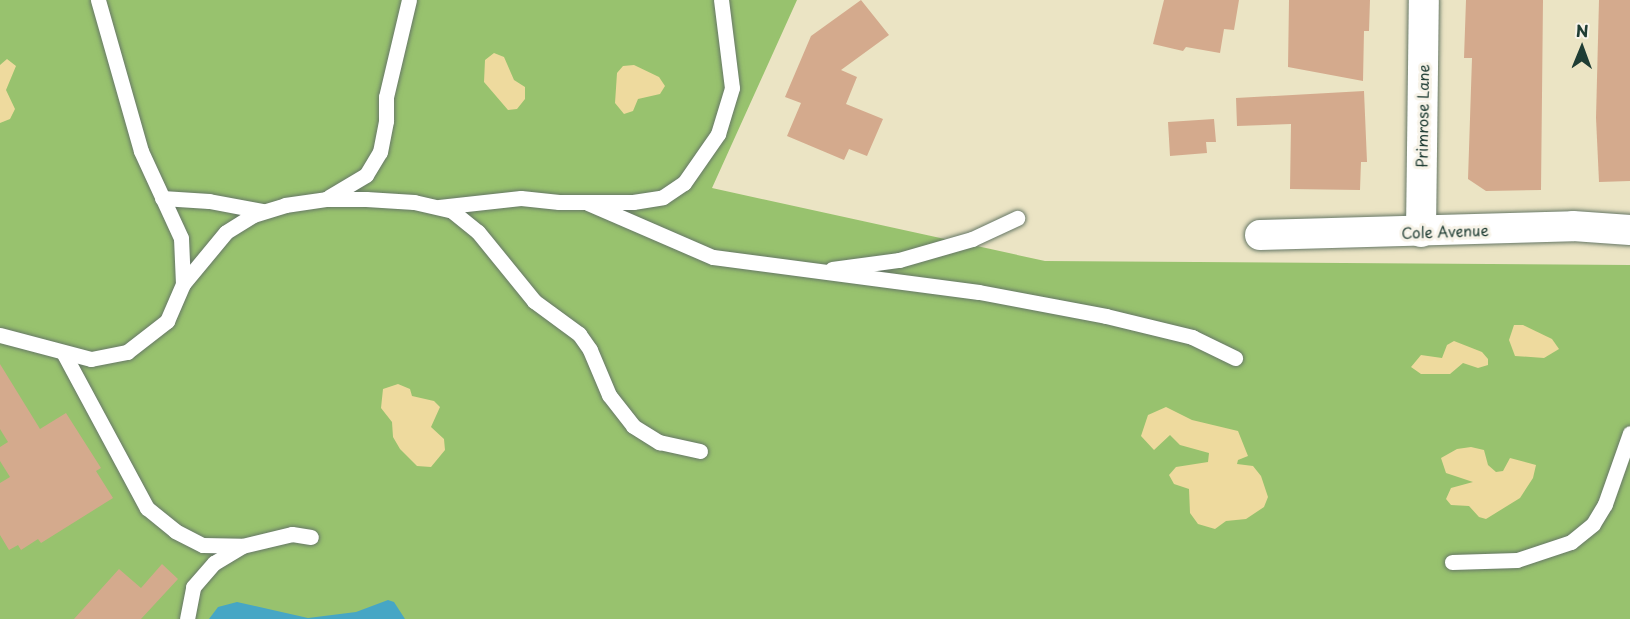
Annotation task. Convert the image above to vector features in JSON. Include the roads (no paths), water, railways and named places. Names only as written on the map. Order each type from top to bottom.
[{"type":"street","name":"Primrose Lane","points":[[1421,232],[1424,0]]},
{"type":"street","name":"Cole Avenue","points":[[1260,235],[1573,226],[1630,230]]},
{"type":"lane","points":[[98,0],[141,151],[181,238],[183,284]]},
{"type":"lane","points":[[326,198],[366,175],[380,152],[386,121],[386,98],[409,0]]},
{"type":"lane","points":[[436,207],[521,198],[588,203],[663,197],[684,183],[701,162],[718,134],[732,88],[721,0]]},
{"type":"lane","points":[[162,198],[209,201],[264,212]]},
{"type":"lane","points":[[0,335],[64,354],[91,359],[127,352],[167,321],[183,284],[226,232],[264,212],[326,198],[414,202],[452,211],[478,232],[534,301],[579,334],[614,403],[633,426],[659,442],[700,451]]},
{"type":"lane","points":[[588,203],[713,256],[979,292],[1106,316],[1192,337],[1236,358]]},
{"type":"lane","points":[[814,271],[899,260],[972,239],[1017,218]]},
{"type":"lane","points":[[64,354],[147,508],[175,531],[203,545],[242,546],[292,534],[311,537]]},
{"type":"lane","points":[[1452,562],[1517,560],[1571,542],[1593,524],[1605,504],[1630,433]]},
{"type":"lane","points":[[187,619],[193,587],[214,563],[242,546]]},
{"type":"water","points":[[388,600],[394,602],[405,619],[209,619],[218,607],[237,602],[308,618],[356,612]]}]
